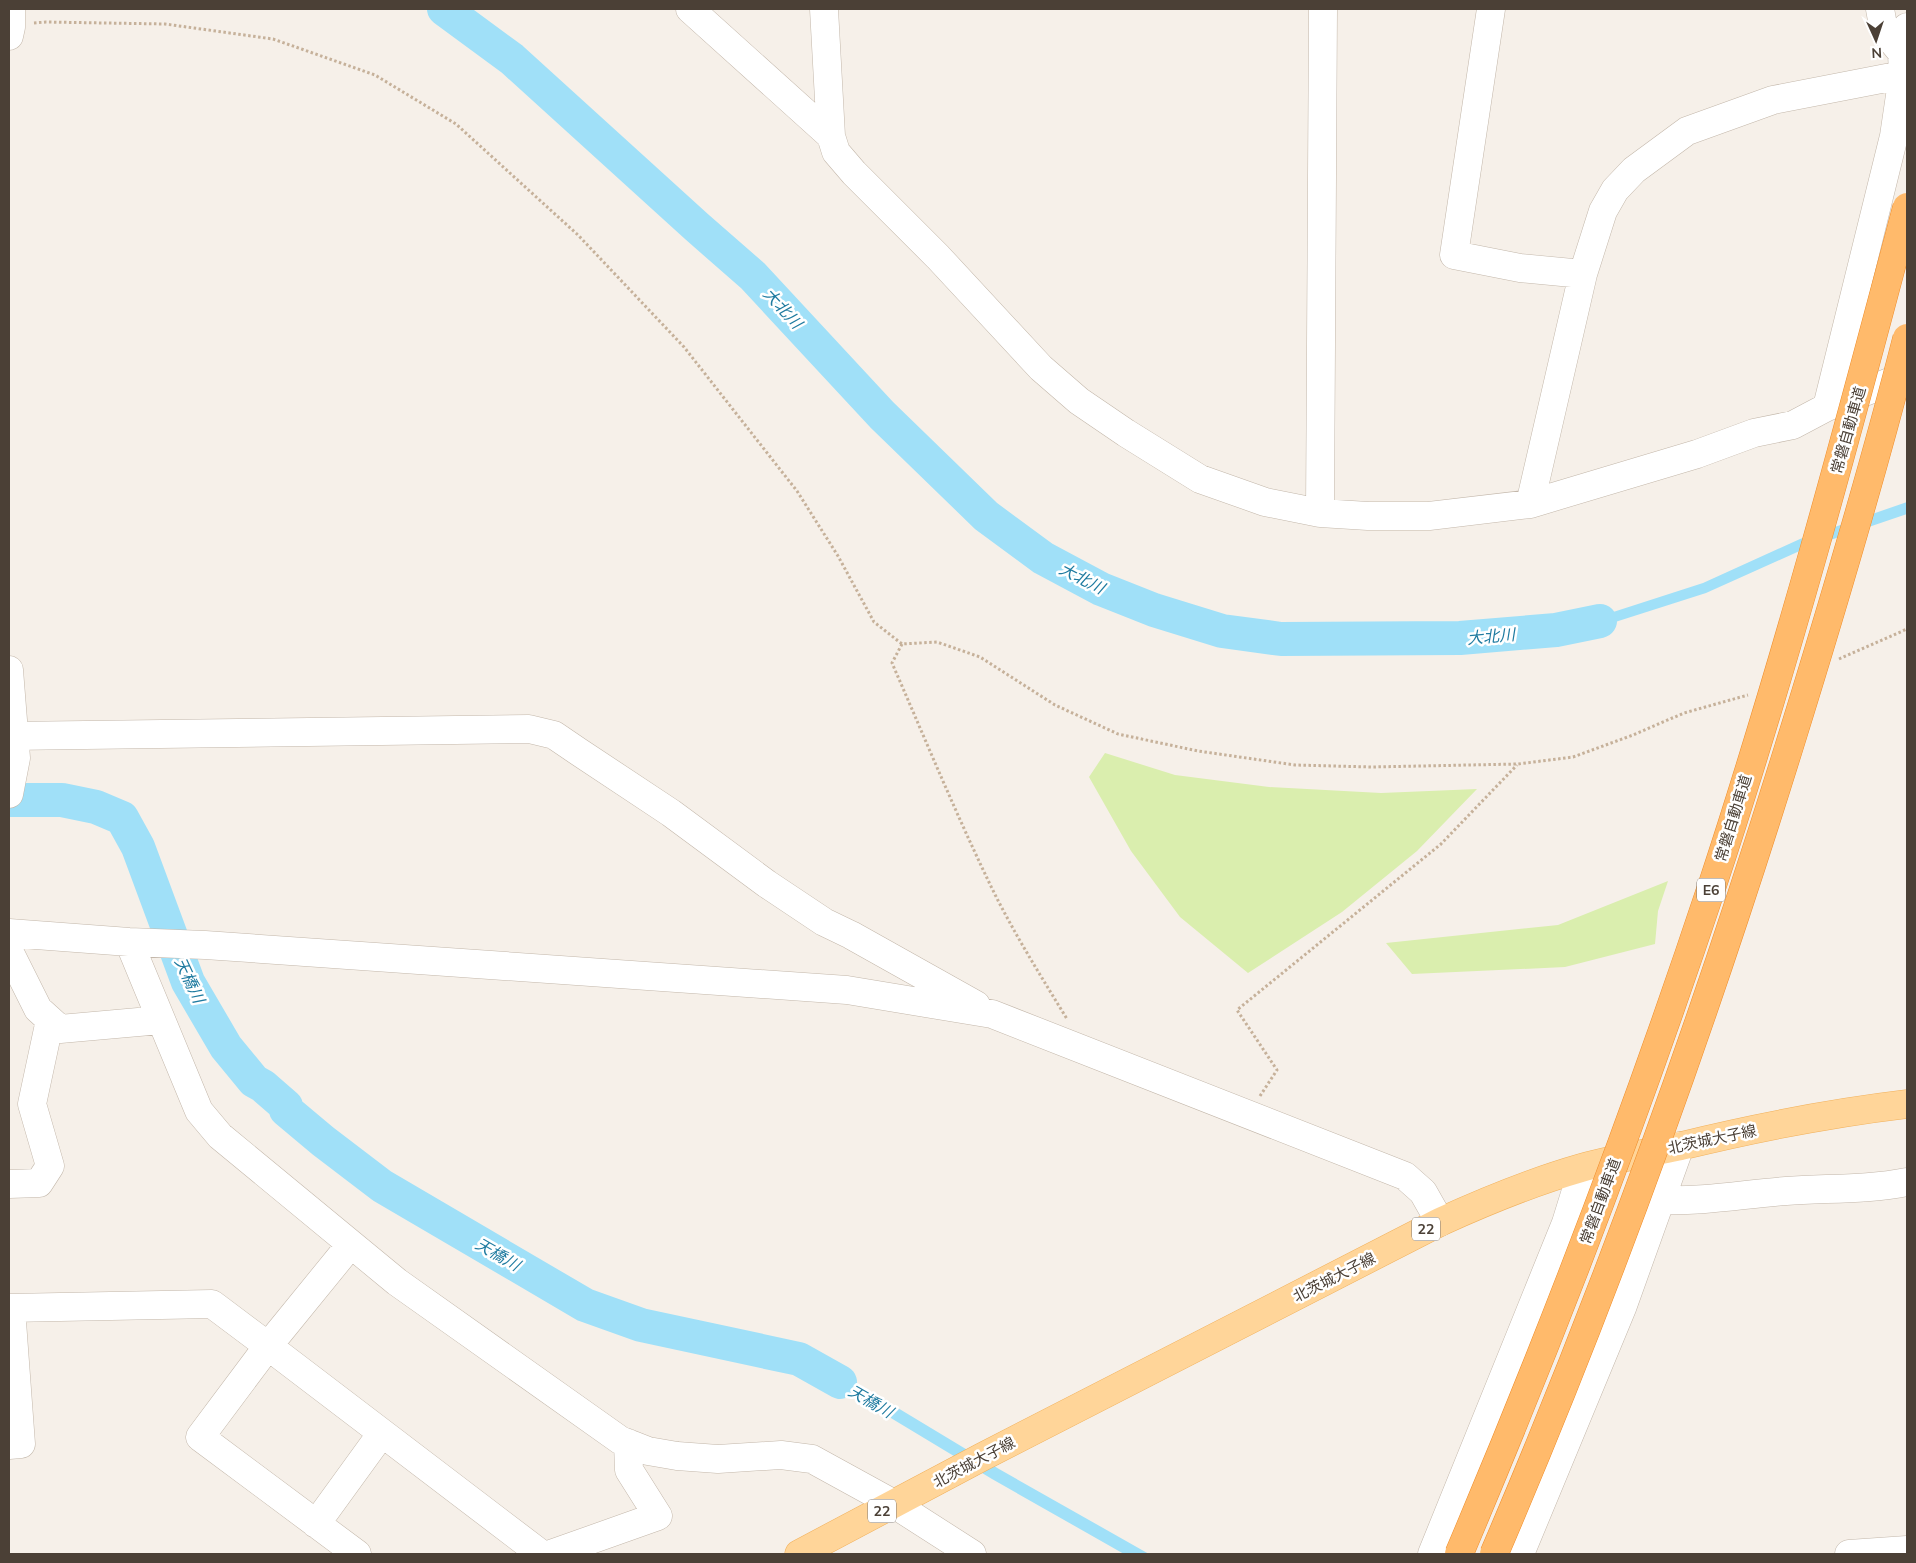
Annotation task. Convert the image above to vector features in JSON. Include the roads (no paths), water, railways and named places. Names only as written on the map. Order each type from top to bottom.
[{"type":"highway","name":"常磐自動車道","points":[[1458,1554],[1545,1345],[1587,1238],[1712,886],[1782,660],[1854,411],[1907,206]]},
{"type":"highway","name":"E6","points":[[1494,1554],[1576,1356],[1616,1250],[1746,885],[1818,653],[1893,394],[1907,338]]},
{"type":"main road","name":"北茨城大子線","points":[[799,1554],[1440,1222],[1488,1200],[1533,1183],[1583,1168],[1741,1132],[1850,1112],[1907,1104]]},
{"type":"street","points":[[690,9],[831,136]]},
{"type":"street","points":[[824,9],[831,136],[836,152],[854,173],[938,257],[1041,368],[1079,402],[1200,478],[1266,502],[1320,513],[1368,516],[1429,516],[1530,504],[1697,454],[1754,434],[1793,425],[1827,407],[1907,375]]},
{"type":"street","points":[[1320,513],[1323,9]]},
{"type":"street","points":[[1491,9],[1454,255],[1520,268],[1583,274]]},
{"type":"street","points":[[1827,407],[1894,136],[1905,57],[1884,31],[1880,9]]},
{"type":"street","points":[[1530,504],[1583,274],[1603,212],[1615,190],[1634,170],[1686,131],[1772,100],[1905,57]]},
{"type":"street","points":[[9,670],[12,736],[16,758],[9,794]]},
{"type":"street","points":[[12,736],[529,730],[554,735],[671,813],[767,884],[824,922],[852,935],[992,1014],[1405,1176],[1423,1192],[1440,1222]]},
{"type":"street","points":[[9,933],[129,942],[205,944],[847,990],[992,1014]]},
{"type":"street","points":[[129,942],[199,1112],[220,1136],[397,1282],[620,1440],[648,1451],[677,1456],[718,1459],[781,1455],[812,1460],[894,1504],[972,1554]]},
{"type":"street","points":[[9,951],[38,1009],[60,1029],[161,1020]]},
{"type":"street","points":[[9,1184],[40,1183],[50,1166],[32,1104],[50,1020]]},
{"type":"street","points":[[1520,1554],[1622,1308],[1680,1146]]},
{"type":"street","points":[[1432,1554],[1566,1223],[1583,1168]]},
{"type":"street","points":[[1660,1200],[1682,1201],[1787,1191],[1885,1187],[1907,1182]]},
{"type":"street","points":[[351,1244],[268,1346],[200,1437],[357,1554]]},
{"type":"street","points":[[9,1445],[21,1444],[10,1308],[212,1304],[536,1552],[658,1516],[629,1470],[628,1443]]},
{"type":"street","points":[[316,1524],[382,1433]]},
{"type":"street","points":[[1849,1554],[1907,1550]]},
{"type":"water","points":[[1907,502],[1907,514],[1804,549],[1706,593],[1609,624],[1555,636],[1555,625],[1607,614],[1703,583],[1800,539]]},
{"type":"water","points":[[802,1354],[863,1387],[999,1469],[1149,1554],[1124,1554],[992,1479],[856,1397],[796,1365]]},
{"type":"waterway","name":"大北川","points":[[444,9],[512,59],[753,276],[882,415],[986,516],[1043,558],[1101,589],[1154,610],[1222,631],[1281,639],[1460,638],[1556,630],[1600,621]]},
{"type":"waterway","name":"天橋川","points":[[9,800],[62,800],[96,807],[122,818],[138,847],[188,982],[226,1047],[254,1081],[263,1086],[286,1106],[286,1110],[382,1186],[585,1305],[641,1325],[799,1359],[840,1382]]}]
